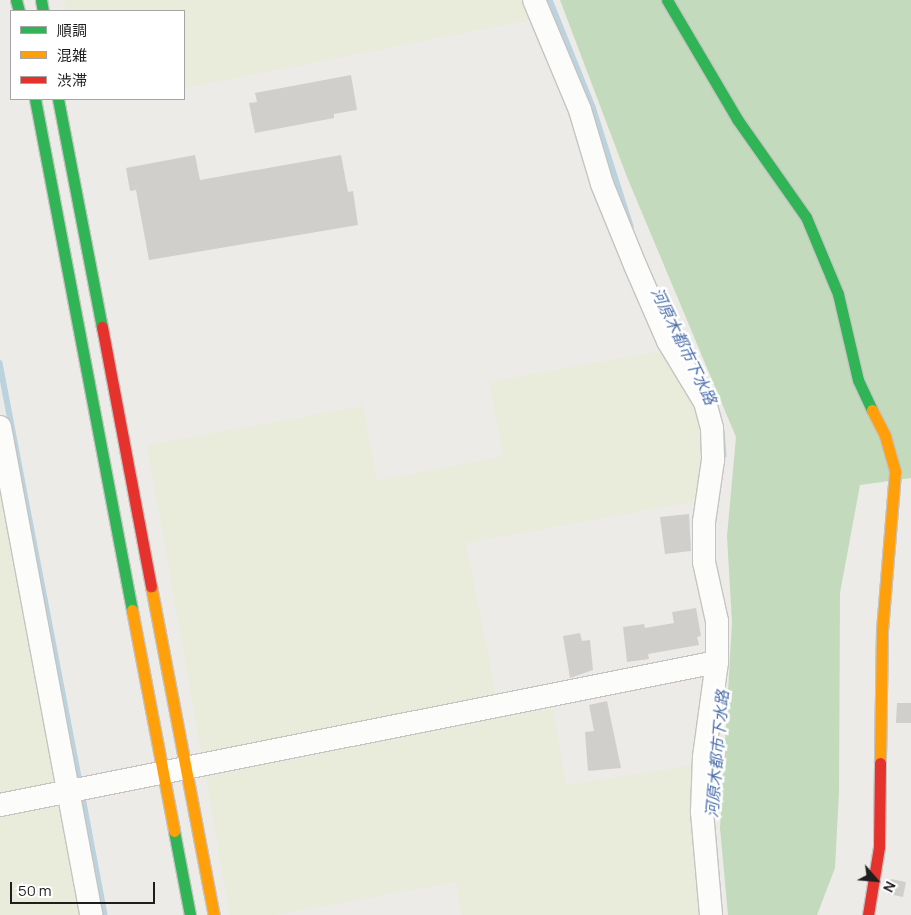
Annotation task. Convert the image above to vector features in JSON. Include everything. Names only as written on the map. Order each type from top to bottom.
[{"type":"street","points":[[534,0],[546,23],[580,110],[602,184],[635,265],[668,341],[705,402],[712,428],[713,460],[704,522],[704,562],[717,621],[717,662],[704,757],[702,812],[711,915]]},
{"type":"street","points":[[667,0],[737,119],[806,217],[838,294],[858,380],[885,436],[895,472],[882,631],[879,847],[868,915]]},
{"type":"street","points":[[35,100],[174,770],[214,915]]},
{"type":"street","points":[[58,100],[174,770],[190,915]]},
{"type":"street","points":[[0,427],[91,915]]},
{"type":"street","points":[[0,805],[68,790],[571,694],[717,662]]},
{"type":"green space","points":[[64,0],[522,0],[531,20],[185,88],[185,10],[66,10]]},
{"type":"green space","points":[[560,0],[911,0],[911,478],[860,485],[840,593],[839,792],[835,868],[817,915],[728,915],[720,828],[732,623],[727,536],[736,437],[627,177]]},
{"type":"green space","points":[[659,351],[688,393],[699,421],[704,452],[697,501],[466,543],[500,716],[553,709],[566,785],[694,765],[693,848],[703,915],[462,915],[456,882],[276,915],[230,915],[147,445],[363,406],[377,481],[503,456],[489,382]]},
{"type":"green space","points":[[0,464],[86,915],[0,915]]},
{"type":"building","points":[[351,75],[357,110],[334,114],[334,118],[255,133],[249,103],[257,102],[255,93]]},
{"type":"building","points":[[195,155],[200,180],[341,155],[348,192],[353,191],[358,225],[149,260],[136,190],[130,191],[126,168]]},
{"type":"building","points":[[689,514],[691,551],[665,554],[660,517]]},
{"type":"building","points":[[696,608],[701,636],[697,637],[699,645],[648,654],[649,659],[627,662],[623,627],[644,624],[645,628],[674,623],[672,612]]},
{"type":"building","points":[[580,633],[582,641],[590,640],[593,670],[570,678],[563,636]]},
{"type":"building","points":[[607,701],[621,768],[588,771],[585,732],[594,731],[589,705]]},
{"type":"building","points":[[897,703],[911,703],[911,723],[896,723]]},
{"type":"building","points":[[891,879],[906,882],[903,897],[888,894]]},
{"type":"waterway","name":"河原木都市下水路","points":[[550,0],[593,107],[631,226]]},
{"type":"waterway","points":[[0,363],[80,783]]},
{"type":"waterway","name":"河原木都市下水路","points":[[722,432],[724,455]]},
{"type":"waterway","points":[[82,792],[105,915]]},
{"type":"traffic: fast","points":[[16,0],[19,10]]},
{"type":"traffic: fast","points":[[41,0],[43,10]]},
{"type":"traffic: fast","points":[[667,0],[737,119],[806,217],[838,294],[858,380],[872,410]]},
{"type":"traffic: fast","points":[[35,100],[132,610]]},
{"type":"traffic: fast","points":[[58,100],[102,327]]},
{"type":"traffic: fast","points":[[174,831],[190,915]]},
{"type":"traffic: slow","points":[[872,410],[885,436],[895,472],[882,631],[880,763]]},
{"type":"traffic: slow","points":[[151,586],[214,915]]},
{"type":"traffic: slow","points":[[132,610],[174,831]]},
{"type":"traffic: jam","points":[[102,327],[151,586]]},
{"type":"traffic: jam","points":[[868,915],[879,847],[880,763]]}]
